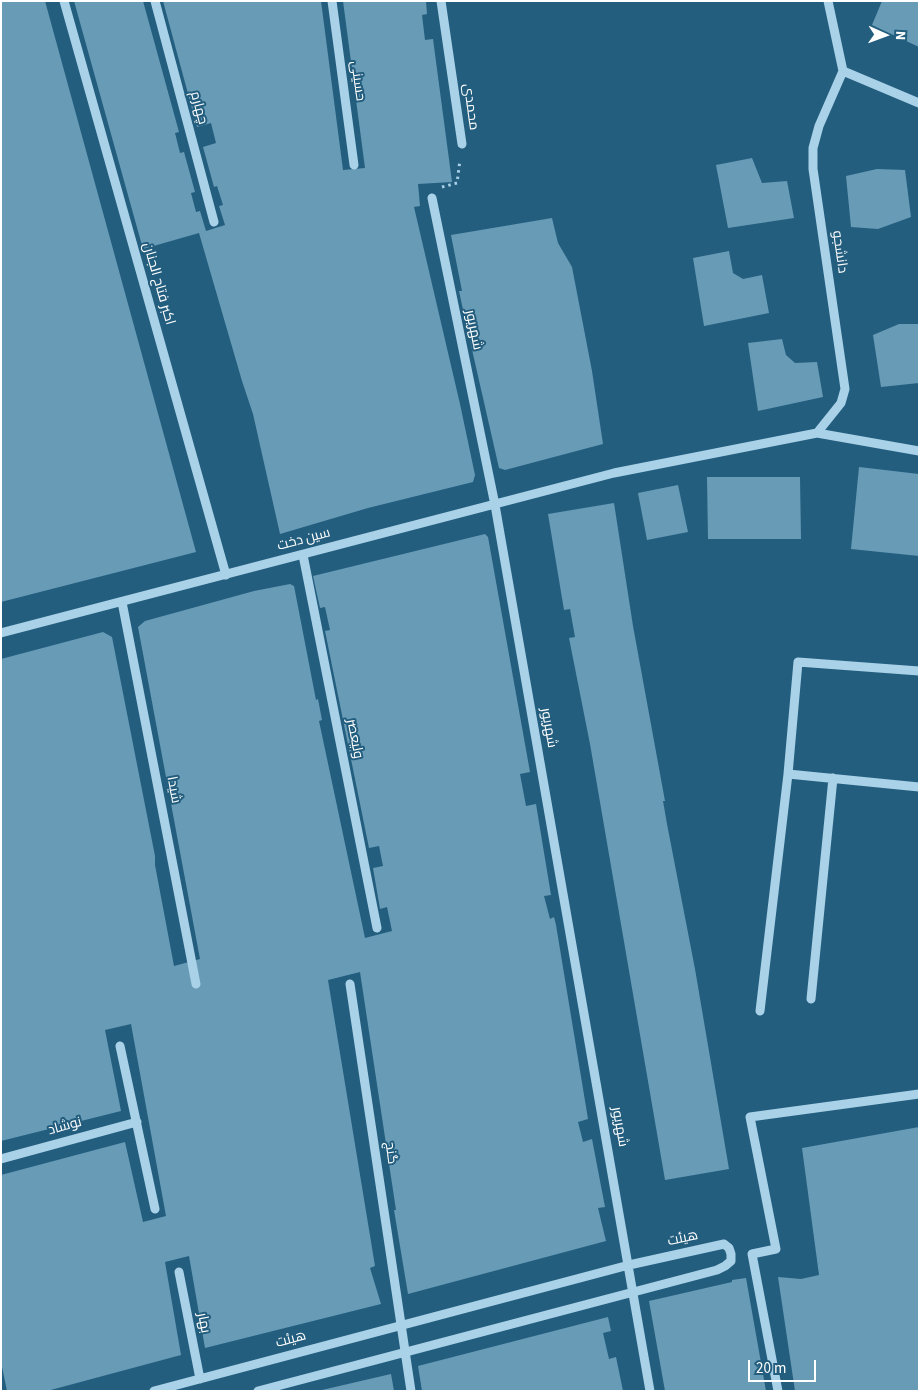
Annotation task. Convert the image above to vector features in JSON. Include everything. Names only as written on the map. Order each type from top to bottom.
[{"type":"street","name":"اکبر فتاح الجنان","points":[[64,1],[226,575]]},
{"type":"street","name":"چهارم","points":[[155,1],[214,222]]},
{"type":"street","name":"حسینی","points":[[332,1],[354,165]]},
{"type":"street","name":"محمدی","points":[[440,1],[462,144]]},
{"type":"street","points":[[828,1],[843,71],[919,103]]},
{"type":"street","name":"دانشجو","points":[[817,433],[841,403],[845,389],[813,169],[812,148],[819,126],[843,71]]},
{"type":"street","name":"شهریور","points":[[432,198],[495,505],[634,1291]]},
{"type":"street","name":"سین دخت","points":[[1,634],[614,473],[817,433]]},
{"type":"street","points":[[817,433],[919,451]]},
{"type":"street","name":"ولیعصر","points":[[303,555],[377,928]]},
{"type":"street","name":"شیدا","points":[[122,602],[196,984]]},
{"type":"street","points":[[760,1011],[788,774],[798,662],[919,670]]},
{"type":"street","points":[[788,774],[919,787]]},
{"type":"street","points":[[811,999],[833,778]]},
{"type":"street","name":"گنج","points":[[350,984],[411,1391]]},
{"type":"street","points":[[120,1046],[156,1209]]},
{"type":"street","points":[[778,1391],[752,1254],[776,1249],[750,1117],[919,1094]]},
{"type":"street","name":"نوشاد","points":[[1,1159],[137,1122]]},
{"type":"street","name":"هیئت","points":[[154,1391],[629,1265],[724,1244],[729,1248],[731,1254],[731,1260],[726,1266],[717,1270],[258,1391]]},
{"type":"street","name":"بهار","points":[[179,1272],[200,1379]]},
{"type":"street","points":[[634,1291],[650,1391]]},
{"type":"path","name":"محمدی","points":[[432,198],[433,189],[457,183],[462,144]]},
{"type":"building","points":[[1,1],[45,1],[196,552],[1,602]]},
{"type":"building","points":[[74,1],[143,1],[179,132],[175,133],[180,153],[184,152],[195,192],[191,193],[196,212],[200,211],[206,231],[225,225],[219,206],[223,205],[217,186],[214,187],[203,147],[216,143],[211,123],[197,127],[163,1],[321,1],[343,170],[365,168],[343,1],[426,1],[427,14],[422,15],[425,40],[433,39],[452,182],[418,184],[420,206],[414,207],[460,404],[475,475],[473,482],[368,508],[280,534],[253,414],[199,233],[143,249]]},
{"type":"building","points":[[882,1],[919,1],[919,47],[872,25]]},
{"type":"building","points":[[752,158],[762,183],[787,181],[794,218],[728,228],[716,165]]},
{"type":"building","points":[[877,169],[905,170],[911,217],[878,229],[851,227],[846,176]]},
{"type":"building","points":[[552,218],[558,243],[572,267],[592,371],[603,444],[505,470],[499,468],[459,291],[462,291],[451,235]]},
{"type":"building","points":[[729,251],[733,273],[743,279],[762,275],[769,313],[704,326],[693,258]]},
{"type":"building","points":[[899,324],[919,324],[919,383],[881,387],[873,335]]},
{"type":"building","points":[[782,339],[786,355],[795,363],[817,362],[823,397],[758,411],[748,343]]},
{"type":"building","points":[[859,467],[919,474],[919,556],[851,549]]},
{"type":"building","points":[[707,477],[800,477],[801,539],[708,539]]},
{"type":"building","points":[[678,485],[688,532],[647,540],[638,493]]},
{"type":"building","points":[[614,503],[633,626],[665,801],[663,801],[695,969],[729,1169],[665,1180],[590,744],[569,638],[575,637],[570,609],[564,610],[548,514]]},
{"type":"building","points":[[485,534],[488,537],[530,772],[520,774],[526,806],[536,804],[551,895],[544,896],[550,919],[554,917],[556,925],[588,1119],[578,1122],[583,1142],[592,1139],[605,1207],[598,1208],[606,1241],[408,1294],[360,972],[328,980],[375,1266],[370,1268],[381,1304],[205,1348],[189,1256],[165,1262],[181,1355],[47,1391],[7,1391],[1,1362],[1,1175],[125,1142],[143,1222],[166,1216],[131,1024],[105,1030],[121,1111],[1,1141],[1,659],[103,632],[112,637],[155,856],[155,865],[174,966],[200,959],[138,627],[145,621],[254,591],[290,584],[294,586],[316,700],[318,699],[322,720],[319,721],[365,938],[392,931],[387,907],[380,909],[373,868],[383,866],[379,846],[369,848],[325,631],[330,630],[325,607],[320,608],[313,576]]},
{"type":"building","points":[[919,1127],[919,1391],[795,1391],[778,1277],[801,1279],[819,1275],[802,1148]]},
{"type":"building","points":[[746,1278],[766,1391],[665,1391],[649,1301]]},
{"type":"building","points":[[608,1317],[611,1331],[603,1333],[609,1359],[616,1357],[623,1391],[422,1391],[418,1366]]},
{"type":"building","points":[[391,1374],[394,1391],[322,1391],[322,1390]]}]
